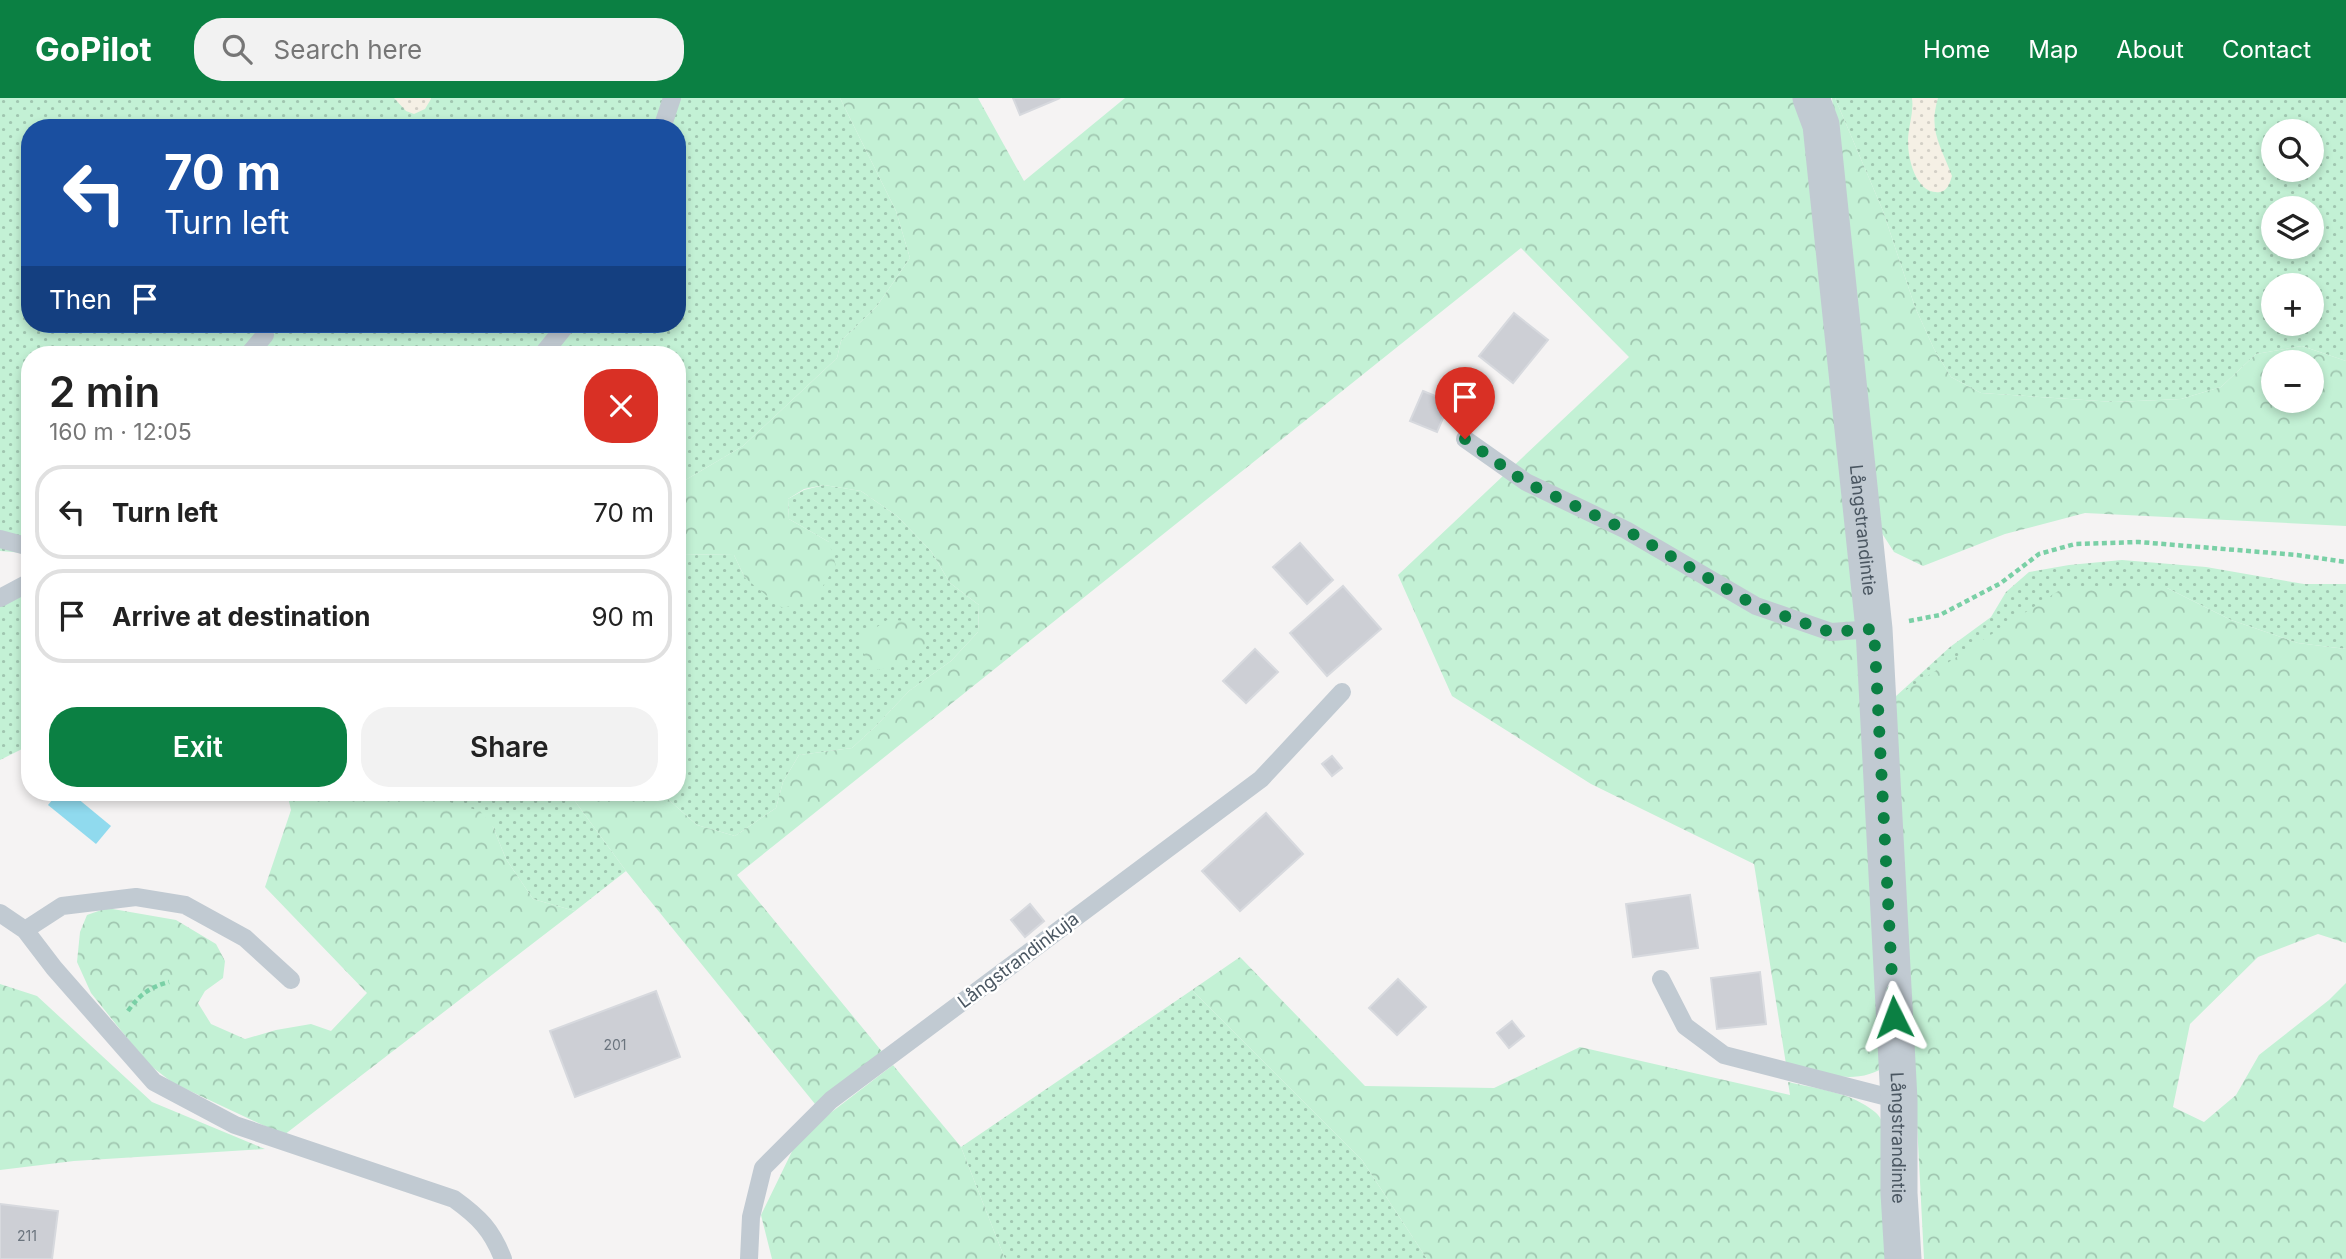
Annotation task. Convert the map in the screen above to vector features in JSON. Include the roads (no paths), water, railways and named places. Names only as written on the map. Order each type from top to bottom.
[{"type":"street","name":"Långstrandintie","points":[[1811,98],[1821,125],[1874,629],[1899,1100],[1899,1193],[1903,1259]]},
{"type":"lane","points":[[665,119],[672,98]]},
{"type":"lane","points":[[256,346],[265,335]]},
{"type":"lane","points":[[1465,439],[1525,482],[1626,530],[1756,606],[1830,632],[1874,629]]},
{"type":"lane","points":[[0,539],[21,545]]},
{"type":"lane","points":[[0,598],[21,587]]},
{"type":"lane","name":"Långstrandinkuja","points":[[749,1259],[751,1217],[763,1168],[831,1100],[1261,779],[1342,692]]},
{"type":"lane","points":[[25,930],[62,906],[136,897],[185,905],[245,938],[291,980]]},
{"type":"lane","points":[[0,913],[25,930],[54,968],[153,1082],[235,1125],[454,1199],[478,1216],[490,1232],[502,1259]]},
{"type":"lane","points":[[1661,979],[1685,1026],[1724,1055],[1899,1100]]},
{"type":"water","points":[[51,801],[81,801],[111,826],[96,844],[48,805]]}]
